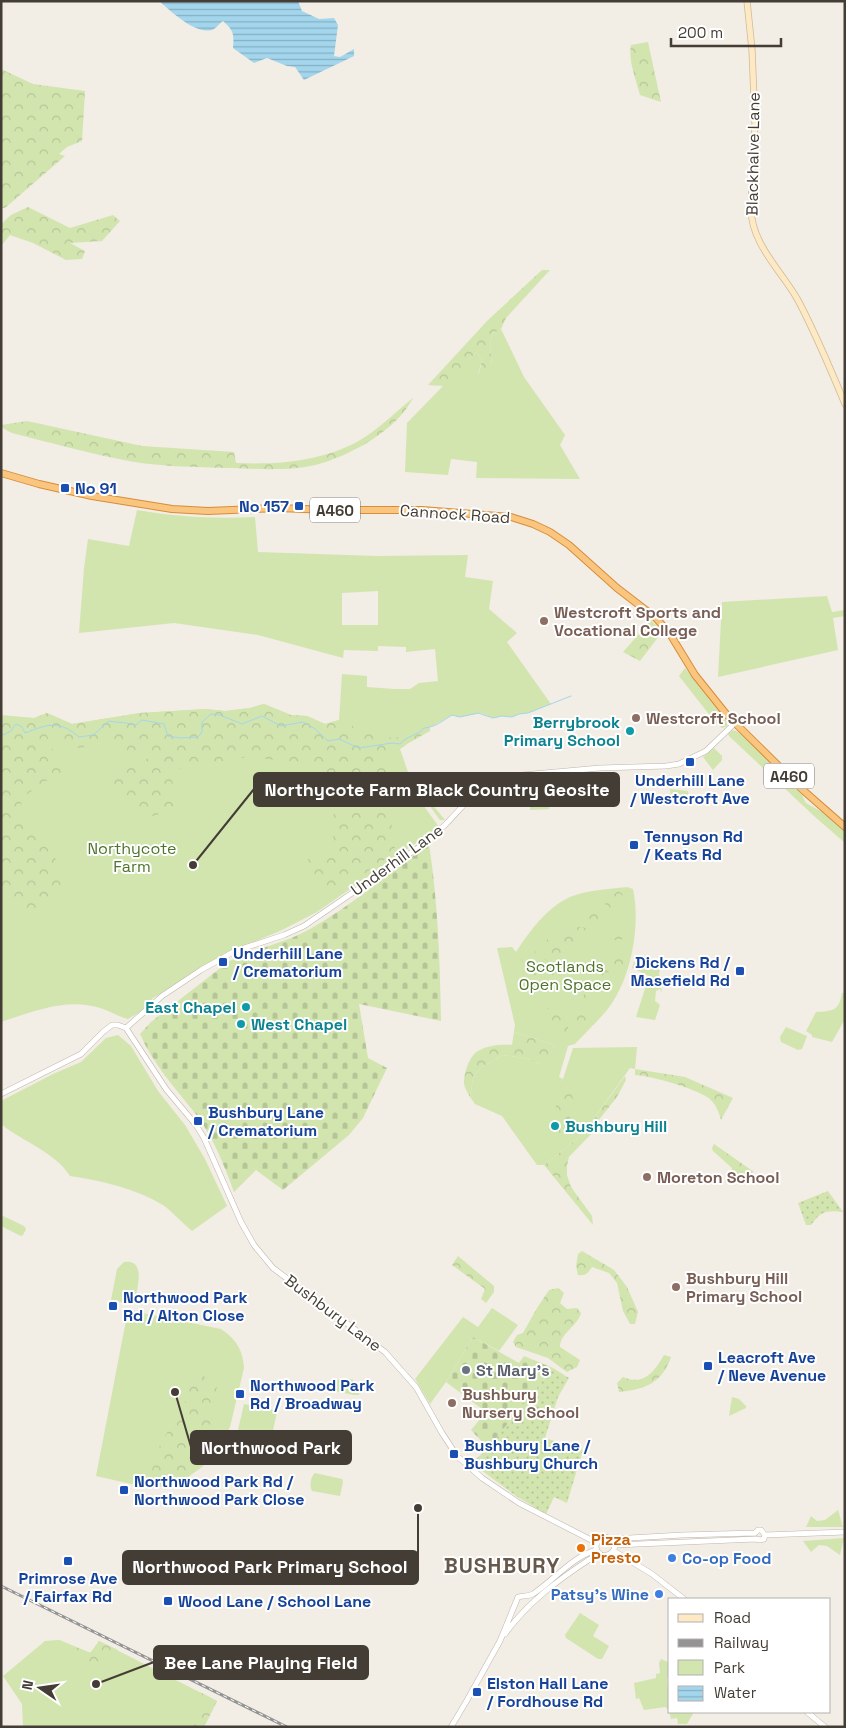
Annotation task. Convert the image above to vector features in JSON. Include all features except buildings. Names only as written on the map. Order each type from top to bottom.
[{"type":"highway","name":"Cannock Road","points":[[1,473],[82,494],[172,509],[208,511],[279,508],[422,510],[491,515],[524,520],[550,532],[569,545],[617,588],[656,618],[670,634],[688,665],[719,706],[804,791],[845,827]]},
{"type":"main road","name":"Blackhalve Lane","points":[[747,1],[752,50],[755,123],[752,222],[762,247],[799,303],[845,404]]},
{"type":"street","name":"Underhill Lane","points":[[126,1028],[162,996],[221,958],[245,947],[284,935],[313,920],[428,841],[471,796],[488,784],[522,775],[678,764],[706,751],[735,723]]},
{"type":"street","points":[[1,1094],[81,1054],[112,1025],[126,1028]]},
{"type":"street","name":"Bushbury Lane","points":[[126,1028],[166,1089],[196,1125],[204,1138],[241,1222],[254,1245],[273,1268],[372,1341],[390,1357],[416,1388],[457,1456],[482,1478],[512,1499],[597,1543]]},
{"type":"street","points":[[596,1550],[597,1543],[603,1537],[613,1542],[756,1536],[762,1540],[765,1535],[845,1532]]},
{"type":"street","points":[[613,1542],[614,1551]]},
{"type":"street","points":[[596,1550],[601,1555]]},
{"type":"street","points":[[451,1727],[500,1641],[517,1599],[520,1596],[527,1597],[534,1593],[567,1567],[596,1550]]},
{"type":"street","points":[[500,1641],[530,1604],[570,1572],[594,1557],[608,1556],[614,1551]]},
{"type":"street","points":[[614,1551],[652,1574],[683,1598]]},
{"type":"street","points":[[527,1597],[530,1604]]},
{"type":"street","points":[[808,1713],[825,1727]]},
{"type":"green space","points":[[648,42],[661,102],[640,95],[631,64],[631,45]]},
{"type":"green space","points":[[1,69],[33,84],[85,91],[82,141],[67,147],[59,154],[65,156],[5,208],[1,208]]},
{"type":"green space","points":[[28,207],[70,228],[113,215],[120,221],[102,241],[70,243],[85,251],[82,259],[66,260],[33,243],[10,235],[1,246],[1,224],[11,215]]},
{"type":"green space","points":[[542,270],[550,270],[506,318],[501,329],[492,334],[490,347],[492,366],[486,384],[476,385],[482,360],[476,352],[444,386],[428,385],[488,320]]},
{"type":"green space","points":[[501,329],[524,377],[565,435],[560,445],[580,479],[476,478],[477,462],[451,459],[448,475],[405,472],[407,423],[476,352],[482,360],[478,374],[492,366],[490,347],[492,334]]},
{"type":"green space","points":[[413,398],[395,421],[371,441],[329,461],[296,468],[253,469],[147,464],[66,447],[12,433],[1,427],[1,425],[27,421],[142,446],[234,452],[236,463],[288,462],[321,456],[353,444],[374,431]]},
{"type":"green space","name":"Northycote Farm","points":[[137,510],[196,517],[255,517],[258,552],[377,556],[468,555],[465,577],[493,581],[489,609],[517,633],[507,642],[551,704],[512,717],[502,716],[493,718],[481,713],[460,717],[452,715],[430,726],[400,749],[416,795],[439,827],[317,912],[280,931],[224,954],[153,998],[140,1012],[128,1019],[100,1008],[75,1004],[37,1010],[1,1022],[1,715],[34,718],[47,713],[72,724],[140,713],[206,709],[225,711],[264,704],[291,715],[307,716],[325,724],[339,720],[342,674],[367,676],[367,687],[394,689],[410,689],[419,683],[438,681],[435,649],[406,652],[406,647],[378,646],[378,651],[344,650],[343,658],[258,635],[174,623],[79,633],[88,539],[129,546]],"holes":[[[378,591],[378,625],[342,625],[342,593]]]},
{"type":"green space","points":[[827,596],[832,612],[845,610],[845,616],[833,618],[838,650],[718,677],[722,602]]},
{"type":"green space","points":[[651,620],[662,632],[640,661],[623,652]]},
{"type":"green space","points":[[685,668],[728,721],[727,726],[722,728],[715,722],[679,676]]},
{"type":"green space","points":[[264,704],[291,715],[307,716],[325,724],[339,720],[379,738],[408,737],[430,726],[430,731],[397,751],[377,758],[393,773],[398,788],[392,829],[395,853],[343,888],[324,894],[307,860],[333,845],[334,778],[293,762],[246,757],[171,770],[176,808],[139,821],[113,783],[118,772],[157,754],[147,748],[114,755],[112,736],[82,748],[66,747],[46,732],[67,778],[59,781],[45,781],[21,799],[22,813],[54,851],[61,886],[49,905],[31,912],[1,894],[1,717],[34,718],[47,713],[72,724],[140,713],[206,709],[225,711]]},
{"type":"green space","points":[[733,730],[741,733],[801,793],[806,803],[824,813],[845,832],[845,843],[729,736],[728,734]]},
{"type":"green space","points":[[714,748],[722,756],[722,760],[713,770],[703,757]]},
{"type":"green space","points":[[547,775],[549,809],[530,810],[532,779]]},
{"type":"green space","points":[[429,783],[427,798],[445,820],[440,820],[417,789],[418,786]]},
{"type":"green space","points":[[670,789],[688,791],[690,806],[671,802]]},
{"type":"green space","points":[[429,844],[438,932],[441,1021],[359,1004],[368,1058],[387,1068],[363,1118],[349,1135],[283,1190],[256,1170],[234,1192],[213,1141],[195,1113],[158,1066],[140,1034],[151,1022],[228,962],[290,939],[326,920]]},
{"type":"green space","name":"Scotlands Open Space","points":[[627,887],[633,889],[636,919],[635,936],[628,968],[615,998],[607,1010],[575,1044],[568,1046],[559,1077],[563,1079],[573,1048],[637,1047],[635,1069],[630,1068],[582,1135],[544,1165],[537,1165],[502,1116],[475,1104],[470,1097],[473,1079],[480,1068],[503,1055],[525,1058],[540,1064],[555,1047],[552,1044],[514,1032],[515,1025],[497,948],[512,947],[516,952],[533,928],[546,914],[553,907],[570,897],[591,891]]},
{"type":"green space","points":[[608,890],[616,890],[623,894],[613,910],[605,904],[610,898]]},
{"type":"green space","points":[[599,906],[610,913],[607,923],[598,927],[581,918],[592,908]]},
{"type":"green space","points":[[620,922],[626,927],[628,934],[621,940],[613,940],[608,935],[613,925]]},
{"type":"green space","points":[[574,926],[587,928],[592,936],[568,958],[561,969],[559,977],[554,979],[547,961],[534,953],[541,943]]},
{"type":"green space","points":[[521,950],[543,964],[549,980],[547,1001],[544,1004],[540,1003],[528,969],[516,953]]},
{"type":"green space","points":[[614,956],[622,959],[627,967],[611,967],[584,1015],[590,1024],[586,1032],[576,1034],[576,1017],[589,980],[597,967]]},
{"type":"green space","points":[[634,962],[660,969],[662,993],[660,989],[656,991],[655,1001],[660,1005],[655,1020],[636,1017],[649,976],[632,968]]},
{"type":"green space","points":[[842,993],[845,993],[845,1019],[832,1042],[812,1037],[806,1031],[816,1012],[827,1011],[837,1007]]},
{"type":"green space","points":[[547,1008],[552,1008],[568,1026],[568,1035],[565,1037],[549,1016]]},
{"type":"green space","points":[[786,1027],[807,1036],[802,1049],[798,1050],[781,1042],[780,1037]]},
{"type":"green space","points":[[514,1032],[552,1044],[555,1047],[550,1057],[540,1064],[525,1058],[503,1055],[480,1068],[473,1079],[470,1097],[464,1083],[466,1070],[472,1057],[475,1053],[486,1047],[512,1045]]},
{"type":"green space","points":[[118,1035],[131,1046],[158,1091],[185,1125],[205,1159],[227,1206],[192,1231],[163,1205],[141,1194],[106,1183],[70,1176],[56,1160],[1,1124],[1,1101],[81,1062],[106,1038]]},
{"type":"green space","points":[[635,1069],[685,1077],[733,1098],[721,1120],[714,1104],[707,1097],[672,1083],[635,1075]]},
{"type":"green space","points":[[625,1076],[626,1080],[617,1097],[594,1126],[593,1132],[569,1157],[567,1166],[567,1175],[571,1187],[592,1216],[593,1225],[544,1165],[582,1135]]},
{"type":"green space","points":[[563,1079],[570,1080],[573,1103],[567,1127],[558,1140],[553,1118]]},
{"type":"green space","points":[[714,1144],[754,1172],[725,1183],[726,1178],[731,1174],[732,1168],[713,1151]]},
{"type":"green space","points":[[828,1191],[843,1212],[824,1212],[811,1225],[806,1225],[798,1203]]},
{"type":"green space","points":[[1,1215],[24,1226],[26,1229],[23,1235],[21,1236],[1,1226]]},
{"type":"green space","points":[[582,1251],[614,1270],[627,1287],[638,1312],[635,1324],[630,1324],[623,1311],[617,1283],[609,1273],[592,1267],[586,1274],[578,1275],[576,1266],[578,1254]]},
{"type":"green space","points":[[458,1256],[494,1286],[494,1292],[486,1303],[481,1299],[485,1289],[452,1265]]},
{"type":"green space","points":[[124,1262],[131,1262],[136,1265],[138,1270],[139,1277],[134,1305],[111,1300],[117,1269]]},
{"type":"green space","points":[[558,1288],[564,1293],[560,1303],[567,1309],[577,1308],[581,1313],[561,1342],[560,1347],[580,1360],[577,1367],[567,1372],[548,1358],[516,1347],[513,1342],[517,1335],[523,1333],[549,1290]]},
{"type":"green space","points":[[492,1308],[518,1325],[499,1351],[473,1337],[446,1382],[430,1404],[415,1379],[463,1317],[478,1327]]},
{"type":"green space","points":[[128,1310],[221,1329],[235,1341],[242,1356],[244,1368],[230,1427],[219,1450],[202,1467],[181,1482],[167,1486],[149,1488],[96,1476]]},
{"type":"green space","points":[[473,1337],[519,1363],[524,1356],[553,1368],[488,1448],[471,1430],[486,1412],[446,1382]]},
{"type":"green space","points":[[664,1355],[671,1357],[658,1379],[637,1389],[619,1392],[617,1383],[623,1377],[637,1380],[648,1376]]},
{"type":"green space","points":[[553,1368],[569,1378],[558,1397],[545,1438],[583,1450],[567,1503],[554,1497],[546,1514],[516,1496],[472,1463],[488,1448]]},
{"type":"green space","points":[[199,1372],[217,1387],[211,1422],[204,1437],[199,1464],[194,1471],[182,1480],[149,1488],[148,1482],[160,1445],[172,1424],[185,1408],[187,1388],[191,1380]]},
{"type":"green space","points":[[347,1378],[353,1380],[360,1388],[359,1395],[334,1391],[333,1384],[337,1380]]},
{"type":"green space","points":[[732,1397],[739,1399],[746,1408],[729,1416]]},
{"type":"green space","points":[[244,1404],[277,1412],[270,1437],[238,1430]]},
{"type":"green space","points":[[315,1473],[342,1479],[340,1496],[312,1491],[311,1481]]},
{"type":"green space","points":[[838,1510],[843,1527],[806,1527],[811,1516],[817,1521],[825,1520]]},
{"type":"green space","points":[[844,1538],[840,1555],[827,1546],[819,1545],[811,1552],[803,1541]]},
{"type":"green space","points":[[580,1613],[599,1625],[593,1636],[609,1646],[602,1659],[598,1659],[566,1638],[565,1635]]},
{"type":"green space","points":[[59,1640],[91,1653],[99,1641],[217,1701],[204,1727],[23,1727],[22,1704],[3,1676],[45,1641]]},
{"type":"green space","points":[[59,1640],[90,1653],[99,1641],[118,1650],[104,1667],[89,1671],[79,1658],[51,1641]]},
{"type":"green space","points":[[661,1659],[668,1662],[668,1709],[665,1707],[644,1710],[639,1698],[636,1699],[634,1683],[656,1678],[656,1674],[660,1673],[659,1663]]},
{"type":"green space","points":[[200,1692],[217,1701],[204,1727],[193,1727],[205,1703]]},
{"type":"green space","points":[[670,1713],[693,1713],[687,1724],[678,1724],[677,1718],[671,1719]]},
{"type":"water","points":[[159,1],[298,1],[302,11],[319,19],[334,18],[338,25],[334,56],[340,57],[354,49],[354,56],[304,80],[295,67],[267,58],[254,63],[233,48],[232,33],[223,21],[214,29],[207,31],[200,29],[185,22]]},
{"type":"waterway","points":[[1,736],[11,731],[16,724],[22,727],[25,733],[40,727],[53,725],[65,728],[79,737],[93,735],[109,721],[136,725],[142,720],[164,724],[168,736],[180,738],[198,737],[202,732],[202,722],[211,714],[220,715],[242,724],[262,716],[281,726],[303,722],[314,728],[328,741],[339,739],[359,748],[392,743],[400,744],[424,728],[435,725],[452,715],[460,717],[478,713],[493,718],[502,716],[512,717],[528,713],[571,696]]},
{"type":"railway","points":[[1,1586],[287,1727]]},
{"type":"place","name":"No 91","points":[[65,488]]},
{"type":"place","name":"No 157","points":[[299,506]]},
{"type":"place","name":"Westcroft Sports and Vocational College","points":[[544,621]]},
{"type":"place","name":"Westcroft School","points":[[636,718]]},
{"type":"place","name":"Berrybrook Primary School","points":[[630,731]]},
{"type":"place","name":"Underhill Lane / Westcroft Ave","points":[[690,762]]},
{"type":"place","name":"Tennyson Rd / Keats Rd","points":[[634,845]]},
{"type":"place","name":"Northycote Farm Black Country Geosite","points":[[193,865]]},
{"type":"place","name":"Underhill Lane / Crematorium","points":[[223,962]]},
{"type":"place","name":"Dickens Rd / Masefield Rd","points":[[740,971]]},
{"type":"place","name":"East Chapel","points":[[246,1007]]},
{"type":"place","name":"West Chapel","points":[[241,1024]]},
{"type":"place","name":"Bushbury Lane / Crematorium","points":[[198,1121]]},
{"type":"place","name":"Bushbury Hill","points":[[555,1126]]},
{"type":"place","name":"Moreton School","points":[[647,1177]]},
{"type":"place","name":"Bushbury Hill Primary School","points":[[676,1287]]},
{"type":"place","name":"Northwood Park Rd / Alton Close","points":[[113,1306]]},
{"type":"place","name":"Leacroft Ave / Neve Avenue","points":[[708,1366]]},
{"type":"place","name":"St Mary's","points":[[466,1370]]},
{"type":"place","name":"Northwood Park","points":[[175,1392]]},
{"type":"place","name":"Northwood Park Rd / Broadway","points":[[240,1394]]},
{"type":"place","name":"Bushbury Nursery School","points":[[452,1403]]},
{"type":"place","name":"Bushbury Lane / Bushbury Church","points":[[454,1454]]},
{"type":"place","name":"Northwood Park Rd / Northwood Park Close","points":[[124,1490]]},
{"type":"place","name":"Northwood Park Primary School","points":[[418,1508]]},
{"type":"place","name":"Pizza Presto","points":[[581,1548]]},
{"type":"place","name":"Co-op Food","points":[[672,1558]]},
{"type":"place","name":"Primrose Ave / Fairfax Rd","points":[[68,1561]]},
{"type":"place","name":"Patsy's Wine","points":[[659,1594]]},
{"type":"place","name":"Wood Lane / School Lane","points":[[168,1601]]},
{"type":"place","name":"Bee Lane Playing Field","points":[[96,1684]]},
{"type":"place","name":"Elston Hall Lane / Fordhouse Rd","points":[[477,1692]]},
{"type":"district","name":"BUSHBURY","points":[[502,1565]]}]
